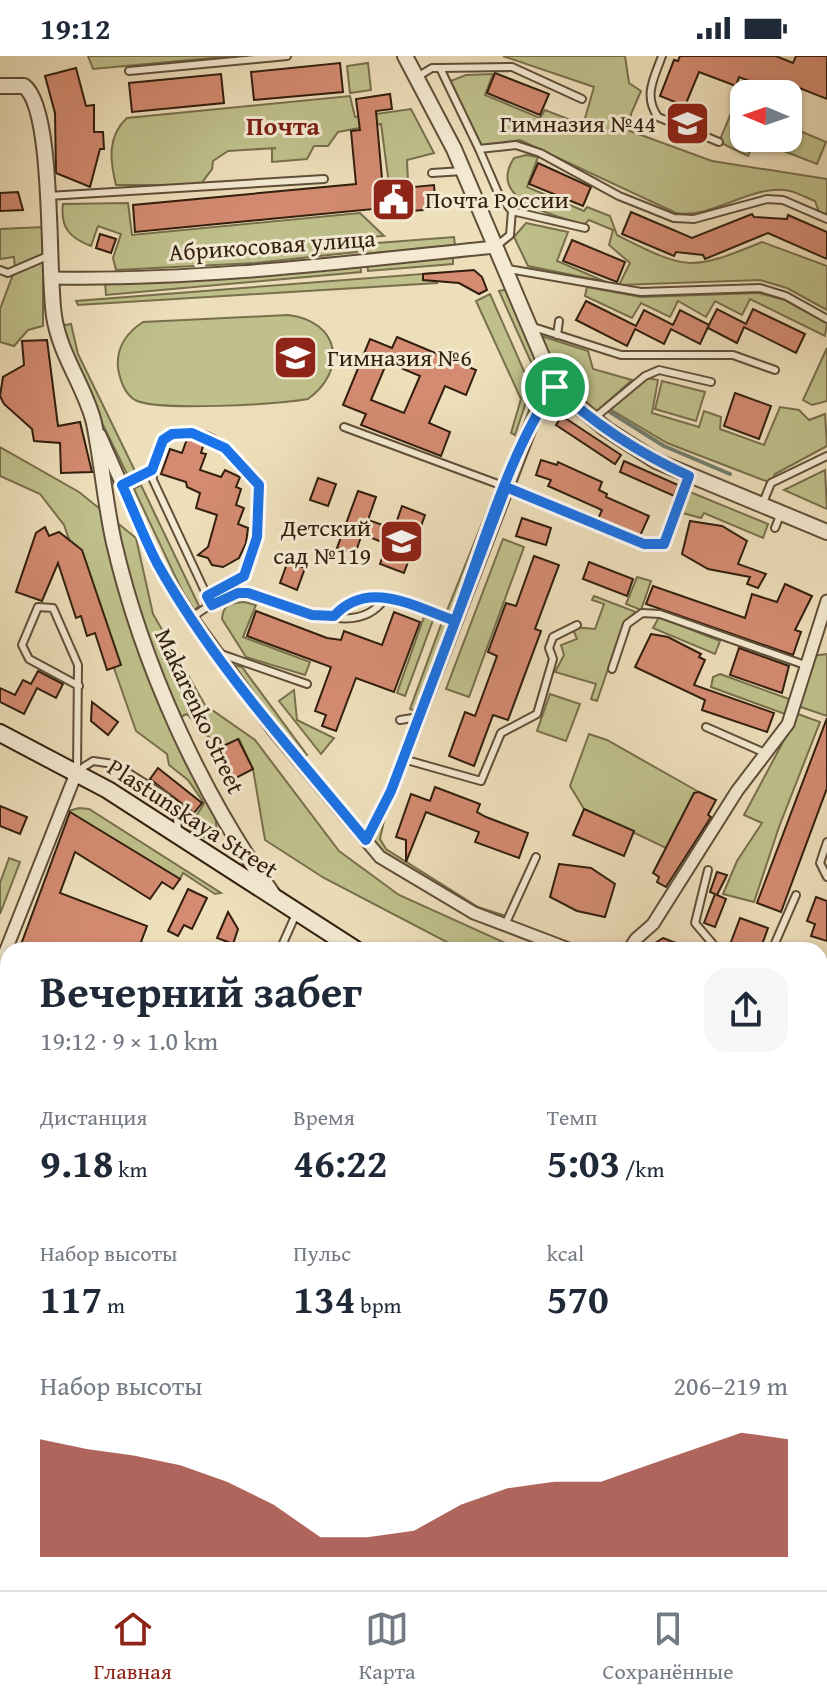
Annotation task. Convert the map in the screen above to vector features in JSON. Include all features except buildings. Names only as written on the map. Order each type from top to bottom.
[{"type":"main road","name":"Plastunskaya Street","points":[[0,733],[77,771],[343,942]]},
{"type":"street","points":[[405,56],[463,171],[555,387],[632,447],[689,476],[827,532]]},
{"type":"street","name":"Makarenko Street","points":[[0,86],[24,86],[33,97],[43,145],[58,337],[93,419],[113,542],[139,634],[159,685],[240,845],[279,902]]},
{"type":"street","name":"Абрикосовая улица","points":[[51,278],[101,279],[311,265],[495,247]]},
{"type":"street","points":[[366,840],[403,759],[537,411],[555,387]]},
{"type":"street","points":[[93,419],[156,562],[191,617],[273,730],[380,857],[474,913],[550,942]]},
{"type":"street","points":[[637,942],[653,924],[737,791],[768,755],[788,724],[827,601]]},
{"type":"street","points":[[9,942],[77,771]]},
{"type":"lane","points":[[129,71],[287,56]]},
{"type":"lane","points":[[662,56],[651,86],[652,109],[658,117],[719,142]]},
{"type":"lane","points":[[417,77],[432,68],[512,67],[582,99]]},
{"type":"lane","points":[[440,68],[499,195],[512,211],[585,228]]},
{"type":"lane","points":[[479,149],[516,145],[540,153],[619,196],[674,218],[694,219],[767,199],[783,200],[827,219]]},
{"type":"lane","points":[[432,173],[463,171]]},
{"type":"lane","points":[[48,196],[324,179]]},
{"type":"lane","points":[[495,247],[510,235],[512,211]]},
{"type":"lane","points":[[0,270],[8,273],[50,255]]},
{"type":"lane","points":[[503,268],[641,292],[760,288],[786,296],[827,319]]},
{"type":"lane","points":[[557,335],[559,321]]},
{"type":"lane","points":[[528,325],[621,355],[733,355],[775,370]]},
{"type":"lane","points":[[593,419],[645,376],[659,370],[711,382]]},
{"type":"lane","points":[[344,427],[506,487],[644,544],[664,544],[689,476]]},
{"type":"lane","points":[[207,596],[244,576],[257,537],[259,485],[225,448],[192,433],[172,434],[163,440],[152,470],[153,480],[207,596],[212,605]]},
{"type":"lane","points":[[762,505],[771,483],[827,456]]},
{"type":"lane","points":[[122,485],[152,470]]},
{"type":"lane","points":[[775,528],[781,513]]},
{"type":"lane","points":[[191,617],[238,593],[248,593],[312,615],[334,616],[364,615],[379,608],[386,597]]},
{"type":"lane","points":[[334,616],[345,603],[359,597],[386,597],[455,621]]},
{"type":"lane","points":[[77,771],[79,686],[78,665],[53,608],[47,605],[38,607],[22,645],[29,659],[79,686]]},
{"type":"lane","points":[[612,669],[627,624],[642,613],[660,614],[805,665]]},
{"type":"lane","points":[[403,759],[481,781],[501,733],[537,714],[553,659],[549,648],[553,637],[577,625]]},
{"type":"lane","points":[[218,653],[307,684]]},
{"type":"lane","points":[[400,720],[419,717]]},
{"type":"lane","points":[[706,727],[768,755]]},
{"type":"lane","points":[[77,771],[93,761],[114,764],[167,797],[177,817],[178,835]]},
{"type":"lane","points":[[827,842],[820,863],[827,877]]},
{"type":"lane","points":[[505,925],[536,857]]},
{"type":"lane","points":[[708,870],[695,923],[711,942]]},
{"type":"lane","points":[[775,942],[796,895]]},
{"type":"lane","points":[[284,942],[296,914]]},
{"type":"green space","points":[[88,56],[233,56],[93,69]]},
{"type":"green space","points":[[503,56],[625,56],[629,83],[641,91],[631,114],[630,131],[712,161],[827,179],[827,215],[819,212],[815,201],[790,191],[776,190],[704,211],[676,213],[520,140],[482,146],[448,82],[466,75],[493,74],[485,95],[540,118],[545,110],[583,125],[594,87]]},
{"type":"green space","points":[[368,63],[371,90],[350,93],[347,66]]},
{"type":"green space","points":[[350,96],[355,117],[411,109],[434,153],[407,160],[408,182],[389,184],[381,124],[338,132],[328,146],[314,146],[307,159],[272,162],[272,149],[276,148],[228,151],[213,161],[212,169],[200,185],[116,185],[112,167],[113,141],[127,118]]},
{"type":"green space","points":[[730,116],[730,147],[719,142]]},
{"type":"green space","points":[[802,132],[826,142],[817,164],[786,152],[802,152]]},
{"type":"green space","points":[[526,155],[538,157],[527,187],[584,211],[587,207],[610,216],[617,235],[674,261],[702,262],[762,242],[827,266],[827,310],[787,288],[760,280],[619,285],[630,263],[609,245],[613,230],[589,220],[584,225],[542,211],[516,195],[509,185],[508,173],[514,158]]},
{"type":"green space","points":[[128,203],[132,235],[360,213],[384,236],[356,238],[357,252],[255,263],[116,270],[113,258],[121,234],[98,226],[91,246],[84,243],[72,236],[65,226],[63,204]]},
{"type":"green space","points":[[526,223],[568,232],[557,261],[606,282],[528,266],[514,237]]},
{"type":"green space","points":[[43,227],[43,326],[28,330],[14,346],[0,342],[0,309],[15,269],[14,257],[0,259],[0,229]]},
{"type":"green space","points":[[454,237],[455,245],[365,254],[365,244]]},
{"type":"green space","points":[[453,256],[453,264],[368,271],[367,264]]},
{"type":"green space","points":[[360,263],[361,272],[106,295],[105,282]]},
{"type":"green space","points":[[435,273],[437,283],[78,305],[76,301]]},
{"type":"green space","points":[[587,287],[641,297],[758,293],[785,300],[827,323],[825,336],[750,299],[742,315],[715,301],[706,317],[678,301],[670,317],[641,303],[632,318],[585,296]]},
{"type":"green space","points":[[509,289],[550,388],[523,438],[519,436],[540,382],[499,291]]},
{"type":"green space","points":[[490,294],[531,387],[515,435],[511,433],[521,399],[476,301]]},
{"type":"green space","points":[[288,315],[305,319],[319,327],[332,348],[333,361],[329,374],[308,399],[246,405],[167,406],[135,400],[122,382],[118,368],[121,347],[127,336],[143,322]]},
{"type":"green space","points":[[71,324],[78,354],[136,473],[129,478],[80,378],[60,326]]},
{"type":"green space","points":[[538,335],[588,351],[593,369],[632,380],[594,414],[560,383]]},
{"type":"green space","points":[[827,348],[827,401],[812,405],[803,400]]},
{"type":"green space","points":[[646,378],[658,380],[652,413],[699,427],[704,411],[721,417],[720,429],[764,445],[780,407],[799,410],[809,420],[825,414],[827,446],[775,474],[771,483],[667,443],[610,409]]},
{"type":"green space","points":[[662,381],[705,392],[696,421],[655,409]]},
{"type":"green space","points":[[0,447],[79,492],[136,538],[153,614],[205,705],[255,740],[339,851],[399,895],[503,942],[447,942],[324,878],[265,840],[253,769],[239,739],[219,748],[187,714],[169,722],[209,797],[217,828],[215,842],[188,830],[204,803],[188,780],[169,765],[167,754],[136,731],[64,525],[40,494],[0,476]]},
{"type":"green space","points":[[825,470],[827,509],[784,490]]},
{"type":"green space","points":[[141,485],[199,606],[192,612],[134,489]]},
{"type":"green space","points":[[495,491],[501,493],[453,616],[446,613]]},
{"type":"green space","points":[[690,492],[768,524],[763,538],[704,513],[701,518],[679,512],[685,496]]},
{"type":"green space","points":[[503,539],[524,547],[469,697],[446,689]]},
{"type":"green space","points":[[637,577],[651,581],[641,610],[626,604]]},
{"type":"green space","points":[[594,596],[636,612],[624,622],[597,701],[591,699],[596,684],[555,672],[564,655],[561,645],[577,639],[572,627],[595,629],[604,604],[592,600]]},
{"type":"green space","points":[[244,602],[256,605],[243,637],[310,662],[305,675],[246,657],[222,619],[228,605]]},
{"type":"green space","points":[[424,617],[433,620],[405,696],[397,693]]},
{"type":"green space","points":[[659,617],[720,641],[715,654],[653,628]]},
{"type":"green space","points":[[442,622],[450,624],[415,711],[410,709]]},
{"type":"green space","points":[[827,654],[827,716],[798,706],[812,656]]},
{"type":"green space","points":[[233,665],[242,667],[307,755],[302,758]]},
{"type":"green space","points":[[720,674],[789,699],[785,714],[711,687],[713,677]]},
{"type":"green space","points":[[294,690],[297,720],[334,738],[321,754],[279,701]]},
{"type":"green space","points":[[550,694],[580,704],[566,741],[537,731]]},
{"type":"green space","points":[[798,714],[820,722],[754,902],[723,894],[737,861],[762,823],[744,815]]},
{"type":"green space","points":[[589,734],[607,740],[699,792],[666,848],[584,809],[570,786]]},
{"type":"green space","points":[[89,809],[221,893],[215,894],[183,873],[180,879],[68,811]]},
{"type":"green space","points":[[381,815],[385,816],[380,839],[386,849],[478,907],[506,916],[503,921],[474,910],[378,850],[371,835]]},
{"type":"green space","points":[[9,858],[20,862],[0,914],[0,883]]},
{"type":"waterway","points":[[610,412],[664,446],[730,474]]},
{"type":"place","name":"Гимназия №44","points":[[687,123]]},
{"type":"place","name":"Почта России","points":[[394,199]]},
{"type":"place","name":"Гимназия №6","points":[[296,357]]},
{"type":"place","name":"Детский сад №119","points":[[402,541]]},
{"type":"district","name":"Почта","points":[[283,125]]},
{"type":"route","points":[[555,387],[537,411],[506,487],[455,621],[374,595],[345,603],[334,616],[312,615],[248,593],[238,593],[212,605],[207,596],[238,582],[244,576],[257,537],[255,521],[260,505],[259,485],[225,448],[192,433],[172,434],[163,440],[152,470],[122,485],[156,562],[191,617],[273,730],[366,840],[391,791],[506,487],[644,544],[664,544],[689,476],[632,447],[577,408],[555,387]]}]
